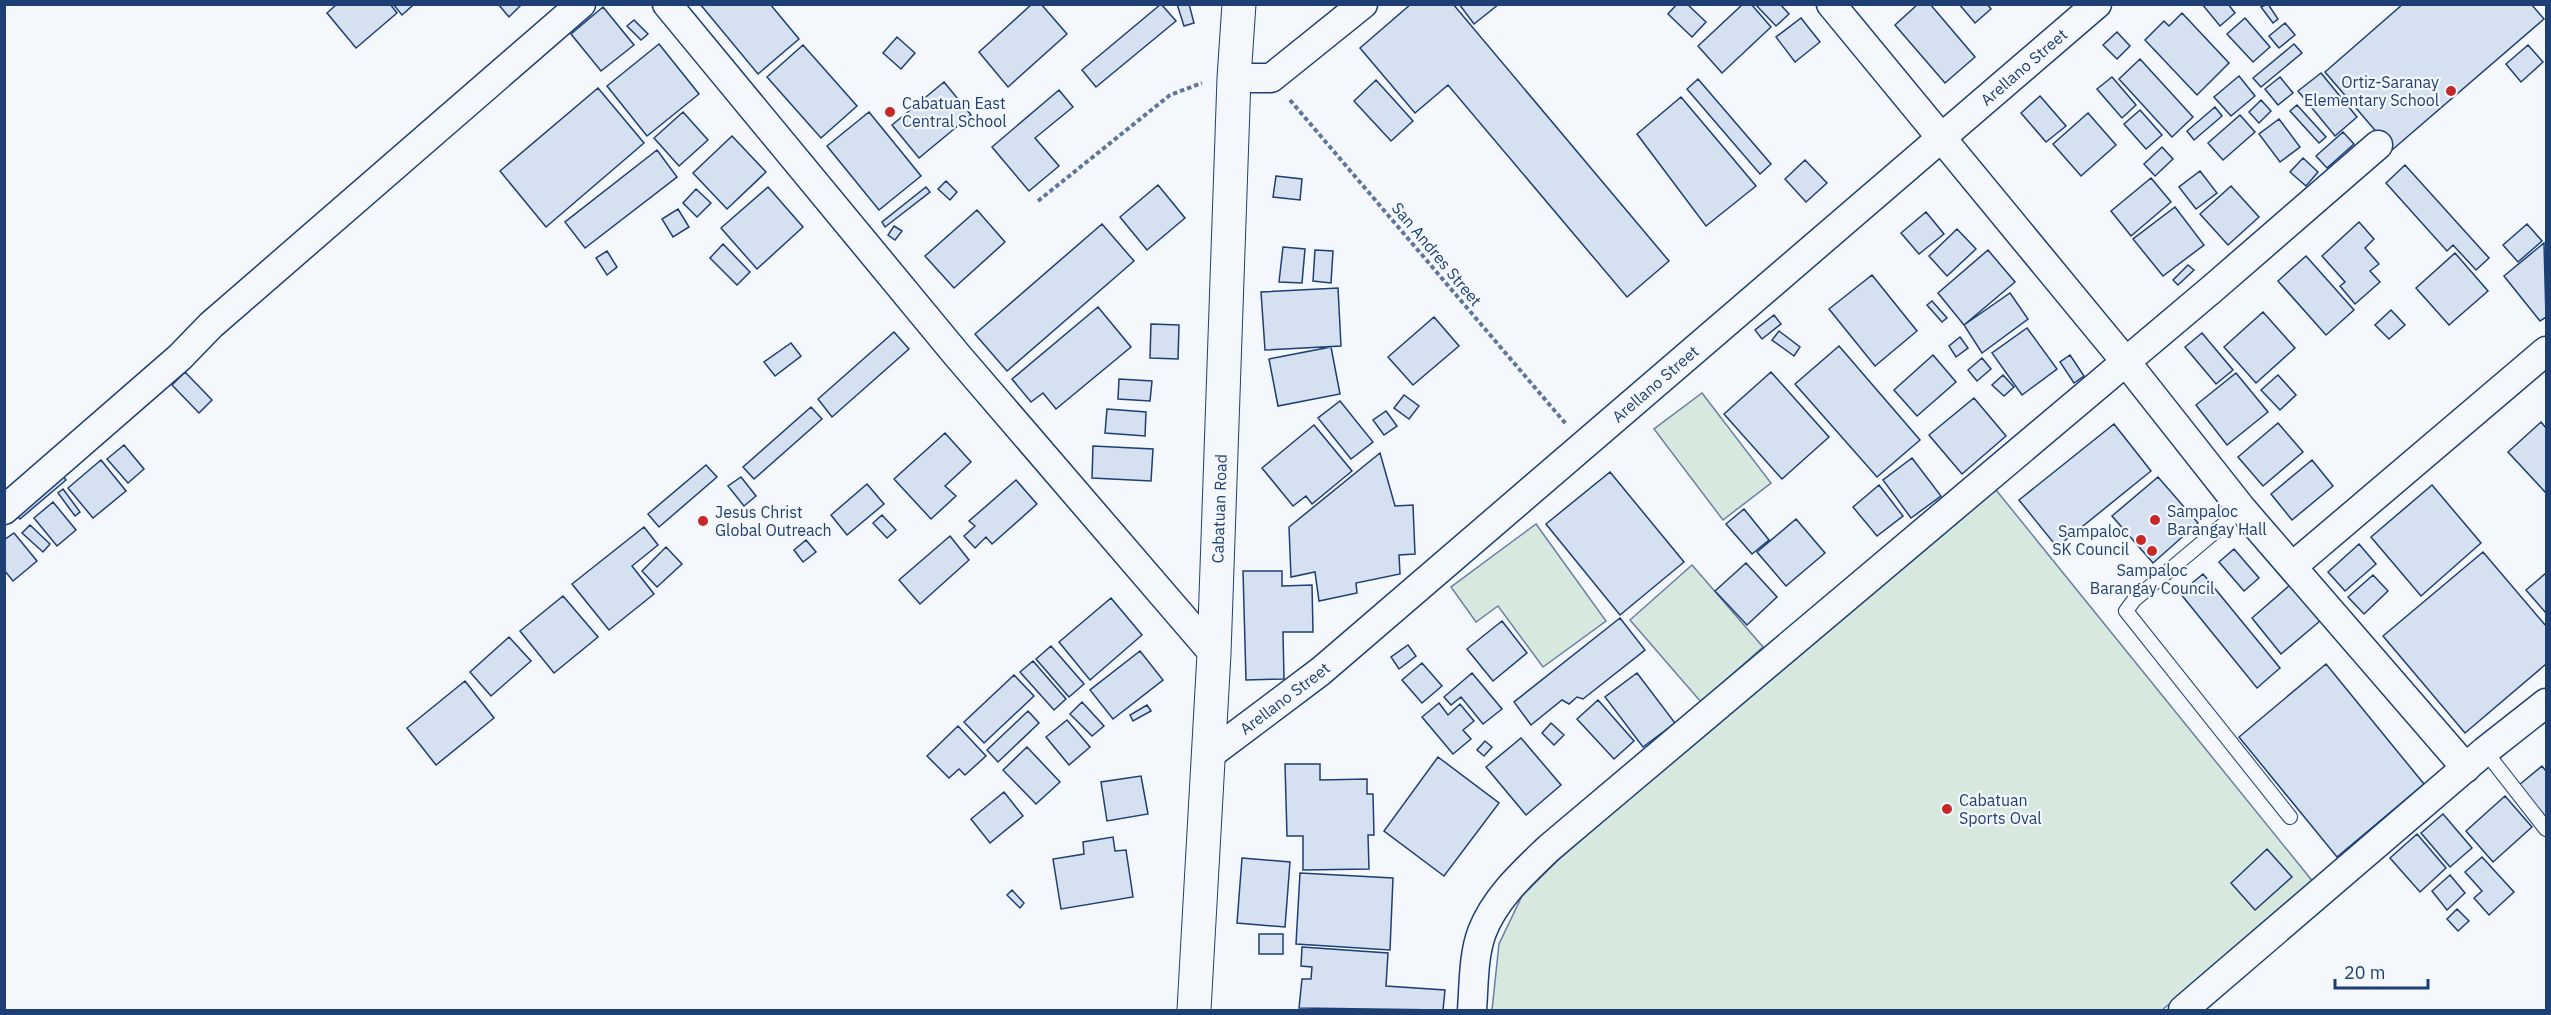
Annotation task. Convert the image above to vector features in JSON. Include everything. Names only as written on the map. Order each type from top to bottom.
[{"type":"highway","name":"Cabatuan Road","points":[[1194,1011],[1214,654],[1234,78],[1239,4]]},
{"type":"street","points":[[4,510],[180,357],[229,309],[581,4]]},
{"type":"street","points":[[667,4],[957,355],[1214,654]]},
{"type":"street","points":[[1234,78],[1271,78],[1363,4]]},
{"type":"street","points":[[1831,4],[2126,362],[2242,509],[2475,760]]},
{"type":"street","name":"Arellano Street","points":[[1208,756],[1321,671],[2097,4]]},
{"type":"street","points":[[1472,1011],[1476,961],[1482,932],[1512,884],[1549,848],[2126,362],[2378,145]]},
{"type":"street","points":[[2293,566],[2547,351]]},
{"type":"street","points":[[2183,1011],[2475,760],[2547,703]]},
{"type":"lane","points":[[2242,509],[2134,600],[2126,611],[2290,817]]},
{"type":"lane","points":[[2475,760],[2547,829]]},
{"type":"path","points":[[1038,201],[1170,95],[1203,82],[1234,78]]},
{"type":"path","name":"San Andres Street","points":[[1271,78],[1584,445]]},
{"type":"shaded area","points":[[1702,393],[1771,483],[1723,520],[1654,429]]},
{"type":"shaded area","name":"Cabatuan Sports Oval","points":[[1992,485],[2314,883],[2162,1010],[1492,1010],[1499,944],[1522,896],[1556,862]]},
{"type":"shaded area","points":[[1536,524],[1606,621],[1543,667],[1498,606],[1476,622],[1451,587]]},
{"type":"shaded area","points":[[1692,565],[1763,647],[1701,702],[1630,620]]},
{"type":"building","points":[[337,4],[390,4],[397,13],[356,48],[327,13]]},
{"type":"building","points":[[393,4],[411,4],[412,6],[402,15]]},
{"type":"building","points":[[498,4],[522,4],[509,17]]},
{"type":"building","points":[[700,4],[770,4],[799,39],[758,74]]},
{"type":"building","points":[[1032,4],[1041,4],[1067,34],[1008,87],[979,52]]},
{"type":"building","points":[[1161,4],[1176,21],[1096,87],[1082,70]]},
{"type":"building","points":[[1177,4],[1189,4],[1194,23],[1184,26]]},
{"type":"building","points":[[1411,4],[1453,4],[1669,261],[1627,297],[1448,85],[1415,113],[1360,48]]},
{"type":"building","points":[[1459,4],[1499,4],[1474,24]]},
{"type":"building","points":[[1677,4],[1687,4],[1706,22],[1692,37],[1668,14]]},
{"type":"building","points":[[1743,4],[1751,4],[1771,27],[1722,73],[1698,46]]},
{"type":"building","points":[[1755,4],[1780,4],[1789,14],[1776,26]]},
{"type":"building","points":[[1918,4],[1930,4],[1975,57],[1945,83],[1895,25]]},
{"type":"building","points":[[1959,4],[1987,4],[1991,9],[1975,23]]},
{"type":"building","points":[[2202,4],[2228,4],[2235,13],[2220,26]]},
{"type":"building","points":[[2268,4],[2278,19],[2273,23],[2261,7]]},
{"type":"building","points":[[2403,4],[2531,4],[2544,19],[2392,150],[2325,72]]},
{"type":"building","points":[[603,7],[634,45],[601,71],[571,34]]},
{"type":"building","points":[[2182,13],[2229,63],[2197,95],[2145,40],[2164,21],[2169,26]]},
{"type":"building","points":[[1801,18],[1820,42],[1795,62],[1776,37]]},
{"type":"building","points":[[2245,18],[2270,47],[2253,62],[2227,34]]},
{"type":"building","points":[[634,20],[648,34],[641,40],[627,26]]},
{"type":"building","points":[[2285,23],[2295,35],[2279,48],[2269,36]]},
{"type":"building","points":[[2117,32],[2130,46],[2117,59],[2103,45]]},
{"type":"building","points":[[897,37],[915,53],[901,69],[883,53]]},
{"type":"building","points":[[659,44],[699,94],[647,136],[607,86]]},
{"type":"building","points":[[2294,44],[2302,53],[2261,87],[2253,78]]},
{"type":"building","points":[[803,45],[857,106],[821,138],[767,77]]},
{"type":"building","points":[[2528,45],[2543,62],[2521,82],[2506,64]]},
{"type":"building","points":[[2140,59],[2193,117],[2172,137],[2119,79]]},
{"type":"building","points":[[2321,73],[2357,117],[2335,136],[2298,91]]},
{"type":"building","points":[[2239,76],[2255,96],[2231,116],[2214,97]]},
{"type":"building","points":[[2112,77],[2136,105],[2122,118],[2097,89]]},
{"type":"building","points":[[2280,77],[2293,93],[2278,105],[2265,89]]},
{"type":"building","points":[[1698,79],[1771,164],[1760,174],[1687,89]]},
{"type":"building","points":[[1376,80],[1413,121],[1391,141],[1354,101]]},
{"type":"building","points":[[944,82],[971,115],[919,158],[892,125]]},
{"type":"building","points":[[598,88],[644,143],[546,227],[500,171]]},
{"type":"building","points":[[1059,90],[1073,107],[1035,138],[1059,166],[1029,191],[992,147]]},
{"type":"building","points":[[2040,96],[2066,126],[2046,142],[2021,113]]},
{"type":"building","points":[[1681,97],[1756,186],[1706,226],[1637,134]]},
{"type":"building","points":[[2261,100],[2271,111],[2259,123],[2249,112]]},
{"type":"building","points":[[2297,105],[2326,137],[2319,143],[2290,111]]},
{"type":"building","points":[[2215,107],[2222,116],[2194,140],[2187,131]]},
{"type":"building","points":[[2140,110],[2162,135],[2146,149],[2124,124]]},
{"type":"building","points":[[683,112],[708,140],[679,166],[654,138]]},
{"type":"building","points":[[869,112],[921,176],[879,210],[827,146]]},
{"type":"building","points":[[2088,113],[2116,145],[2081,176],[2053,144]]},
{"type":"building","points":[[2240,115],[2255,132],[2223,160],[2208,143]]},
{"type":"building","points":[[2279,119],[2300,147],[2280,162],[2259,134]]},
{"type":"building","points":[[2343,132],[2354,144],[2327,168],[2316,156]]},
{"type":"building","points":[[732,136],[766,172],[727,209],[693,173]]},
{"type":"building","points":[[2162,147],[2173,159],[2155,176],[2144,164]]},
{"type":"building","points":[[657,150],[677,177],[585,248],[565,222]]},
{"type":"building","points":[[2303,158],[2318,172],[2306,186],[2290,172]]},
{"type":"building","points":[[1805,160],[1827,183],[1806,202],[1785,179]]},
{"type":"building","points":[[2405,165],[2489,258],[2476,270],[2453,245],[2447,251],[2386,183]]},
{"type":"building","points":[[2200,171],[2217,193],[2196,209],[2179,187]]},
{"type":"building","points":[[1276,176],[1302,179],[1300,200],[1273,197]]},
{"type":"building","points":[[2151,178],[2171,202],[2131,236],[2111,211]]},
{"type":"building","points":[[946,181],[957,192],[950,200],[938,189]]},
{"type":"building","points":[[1158,185],[1185,218],[1147,250],[1120,217]]},
{"type":"building","points":[[2231,186],[2259,217],[2228,245],[2200,214]]},
{"type":"building","points":[[768,187],[803,227],[757,269],[721,228]]},
{"type":"building","points":[[926,187],[930,192],[885,227],[882,222]]},
{"type":"building","points":[[696,189],[711,203],[697,217],[683,203]]},
{"type":"building","points":[[2175,207],[2204,245],[2163,276],[2133,239]]},
{"type":"building","points":[[678,209],[689,227],[673,237],[662,219]]},
{"type":"building","points":[[977,210],[1005,242],[954,288],[925,256]]},
{"type":"building","points":[[1926,212],[1944,234],[1919,254],[1901,233]]},
{"type":"building","points":[[2359,222],[2374,239],[2365,248],[2379,264],[2370,271],[2380,282],[2355,304],[2340,286],[2345,282],[2322,256]]},
{"type":"building","points":[[1102,224],[1134,261],[1007,371],[975,334]]},
{"type":"building","points":[[2527,224],[2542,241],[2518,262],[2503,245]]},
{"type":"building","points":[[894,226],[902,231],[895,240],[888,235]]},
{"type":"building","points":[[1957,229],[1976,249],[1947,276],[1929,256]]},
{"type":"building","points":[[2544,243],[2546,317],[2540,321],[2504,276]]},
{"type":"building","points":[[723,244],[750,272],[737,285],[710,258]]},
{"type":"building","points":[[1283,247],[1305,249],[1302,283],[1279,282]]},
{"type":"building","points":[[1315,250],[1333,251],[1331,283],[1313,281]]},
{"type":"building","points":[[1988,250],[2015,282],[1964,325],[1938,293]]},
{"type":"building","points":[[607,251],[617,267],[607,275],[596,258]]},
{"type":"building","points":[[2455,253],[2488,291],[2449,325],[2416,288]]},
{"type":"building","points":[[2306,256],[2354,310],[2326,335],[2278,281]]},
{"type":"building","points":[[2188,265],[2194,270],[2178,285],[2173,280]]},
{"type":"building","points":[[1872,275],[1917,331],[1875,366],[1829,309]]},
{"type":"building","points":[[1338,288],[1341,346],[1265,350],[1261,292]]},
{"type":"building","points":[[2010,293],[2028,319],[1982,353],[1964,325]]},
{"type":"building","points":[[1932,301],[1947,318],[1942,322],[1927,305]]},
{"type":"building","points":[[1098,307],[1131,347],[1056,409],[1043,393],[1031,402],[1012,379]]},
{"type":"building","points":[[2391,310],[2405,325],[2389,339],[2375,325]]},
{"type":"building","points":[[2263,312],[2295,348],[2256,383],[2224,347]]},
{"type":"building","points":[[1774,315],[1781,324],[1762,339],[1755,330]]},
{"type":"building","points":[[1434,317],[1459,346],[1413,385],[1388,357]]},
{"type":"building","points":[[1151,324],[1179,325],[1178,359],[1150,358]]},
{"type":"building","points":[[2027,328],[2057,369],[2022,395],[1992,353]]},
{"type":"building","points":[[1779,331],[1800,347],[1794,356],[1772,340]]},
{"type":"building","points":[[894,332],[909,349],[832,417],[818,399]]},
{"type":"building","points":[[2202,333],[2233,370],[2216,384],[2185,347]]},
{"type":"building","points":[[1960,337],[1968,348],[1956,357],[1949,346]]},
{"type":"building","points":[[791,343],[801,356],[775,376],[764,362]]},
{"type":"building","points":[[1839,346],[1920,440],[1877,477],[1795,384]]},
{"type":"building","points":[[1331,347],[1340,394],[1278,406],[1269,359]]},
{"type":"building","points":[[1933,355],[1956,382],[1917,416],[1894,390]]},
{"type":"building","points":[[2070,355],[2084,376],[2074,383],[2060,362]]},
{"type":"building","points":[[1982,358],[1991,369],[1977,381],[1968,370]]},
{"type":"building","points":[[185,372],[212,400],[199,413],[172,385]]},
{"type":"building","points":[[1771,372],[1829,437],[1782,479],[1724,414]]},
{"type":"building","points":[[2236,373],[2268,412],[2227,445],[2196,405]]},
{"type":"building","points":[[2003,375],[2014,387],[2004,396],[1992,385]]},
{"type":"building","points":[[2278,375],[2296,395],[2280,410],[2261,390]]},
{"type":"building","points":[[1119,379],[1152,381],[1150,401],[1118,399]]},
{"type":"building","points":[[1404,395],[1419,406],[1409,419],[1394,408]]},
{"type":"building","points":[[1974,398],[2006,436],[1962,474],[1929,435]]},
{"type":"building","points":[[1340,401],[1373,442],[1351,459],[1318,418]]},
{"type":"building","points":[[811,407],[822,419],[754,479],[743,467]]},
{"type":"building","points":[[1107,409],[1146,412],[1145,436],[1105,433]]},
{"type":"building","points":[[1386,411],[1397,426],[1384,435],[1373,420]]},
{"type":"building","points":[[2541,422],[2546,428],[2546,493],[2508,452]]},
{"type":"building","points":[[2278,423],[2303,452],[2263,486],[2238,457]]},
{"type":"building","points":[[2114,424],[2151,471],[2057,547],[2019,500]]},
{"type":"building","points":[[1314,425],[1352,471],[1312,504],[1306,496],[1293,506],[1262,468]]},
{"type":"building","points":[[945,433],[971,462],[945,486],[956,496],[931,519],[894,479]]},
{"type":"building","points":[[124,445],[144,469],[128,483],[107,459]]},
{"type":"building","points":[[1093,446],[1153,449],[1151,481],[1092,478]]},
{"type":"building","points":[[1380,453],[1395,506],[1413,505],[1415,554],[1399,555],[1400,574],[1356,583],[1357,593],[1319,601],[1315,572],[1291,577],[1289,527]]},
{"type":"building","points":[[1912,458],[1941,496],[1911,518],[1883,480]]},
{"type":"building","points":[[101,460],[126,491],[93,518],[68,488]]},
{"type":"building","points":[[2312,460],[2333,486],[2292,520],[2271,494]]},
{"type":"building","points":[[706,465],[717,477],[659,527],[648,514]]},
{"type":"building","points":[[59,471],[66,480],[20,519],[12,511]]},
{"type":"building","points":[[1610,472],[1684,562],[1620,615],[1546,524]]},
{"type":"building","points":[[741,477],[756,496],[744,506],[728,486]]},
{"type":"building","name":"Sampaloc Barangay Hall","points":[[2158,477],[2198,523],[2153,563],[2112,516]]},
{"type":"building","points":[[1016,480],[1037,504],[992,544],[986,537],[975,548],[964,536],[975,526],[969,521]]},
{"type":"building","points":[[867,484],[884,504],[847,535],[831,515]]},
{"type":"building","points":[[1879,485],[1903,516],[1877,536],[1853,507]]},
{"type":"building","points":[[2432,485],[2481,543],[2421,596],[2371,537]]},
{"type":"building","points":[[63,489],[80,512],[75,516],[58,493]]},
{"type":"building","points":[[53,502],[76,530],[57,546],[34,518]]},
{"type":"building","points":[[1744,509],[1769,540],[1752,554],[1726,524]]},
{"type":"building","points":[[882,515],[896,530],[887,538],[873,523]]},
{"type":"building","points":[[1796,519],[1825,553],[1786,586],[1757,552]]},
{"type":"building","points":[[30,525],[50,544],[43,552],[22,533]]},
{"type":"building","points":[[644,527],[658,545],[632,566],[654,594],[609,630],[572,584]]},
{"type":"building","points":[[14,533],[37,561],[13,581],[4,570],[4,540]]},
{"type":"building","points":[[950,536],[969,560],[920,604],[899,580]]},
{"type":"building","points":[[806,540],[816,552],[803,562],[794,550]]},
{"type":"building","points":[[2359,544],[2376,564],[2345,591],[2328,572]]},
{"type":"building","points":[[666,547],[682,564],[657,587],[642,571]]},
{"type":"building","points":[[2234,549],[2259,578],[2244,591],[2219,562]]},
{"type":"building","points":[[2483,552],[2546,626],[2546,664],[2465,733],[2383,636]]},
{"type":"building","points":[[1746,563],[1777,597],[1747,625],[1715,591]]},
{"type":"building","points":[[1243,571],[1282,571],[1282,586],[1312,585],[1313,632],[1283,632],[1284,679],[1246,680]]},
{"type":"building","points":[[2546,573],[2546,613],[2526,590]]},
{"type":"building","points":[[2203,574],[2280,668],[2257,688],[2180,593]]},
{"type":"building","points":[[2373,575],[2388,591],[2364,614],[2348,597]]},
{"type":"building","points":[[2290,585],[2320,621],[2281,654],[2252,618]]},
{"type":"building","points":[[563,596],[598,637],[554,673],[520,631]]},
{"type":"building","points":[[1111,598],[1142,635],[1090,680],[1059,642]]},
{"type":"building","points":[[1620,618],[1645,650],[1583,699],[1577,697],[1569,704],[1562,700],[1531,725],[1514,702]]},
{"type":"building","points":[[1502,621],[1527,653],[1493,681],[1467,649]]},
{"type":"building","points":[[509,637],[531,661],[491,696],[470,672]]},
{"type":"building","points":[[1408,645],[1416,656],[1399,669],[1391,657]]},
{"type":"building","points":[[1051,646],[1084,684],[1069,697],[1036,659]]},
{"type":"building","points":[[1140,651],[1163,680],[1113,719],[1090,690]]},
{"type":"building","points":[[1033,661],[1066,699],[1054,710],[1020,672]]},
{"type":"building","points":[[1422,663],[1442,686],[1422,703],[1402,680]]},
{"type":"building","points":[[2326,664],[2424,784],[2337,857],[2239,737]]},
{"type":"building","points":[[1472,673],[1502,709],[1483,724],[1461,697],[1451,705],[1444,697]]},
{"type":"building","points":[[1637,673],[1675,723],[1643,747],[1605,697]]},
{"type":"building","points":[[1014,675],[1034,696],[984,743],[964,722]]},
{"type":"building","points":[[465,681],[494,718],[436,765],[407,728]]},
{"type":"building","points":[[1598,700],[1634,741],[1614,759],[1577,719]]},
{"type":"building","points":[[1082,702],[1104,726],[1092,736],[1070,714]]},
{"type":"building","points":[[1439,703],[1448,715],[1460,704],[1474,721],[1463,730],[1471,739],[1453,754],[1422,717]]},
{"type":"building","points":[[1147,705],[1151,711],[1133,721],[1130,715]]},
{"type":"building","points":[[1028,711],[1039,723],[998,762],[987,750]]},
{"type":"building","points":[[1067,720],[1090,747],[1069,765],[1046,737]]},
{"type":"building","points":[[1551,723],[1564,735],[1554,745],[1542,733]]},
{"type":"building","points":[[958,726],[986,756],[965,775],[959,769],[949,778],[927,756]]},
{"type":"building","points":[[1521,738],[1561,785],[1526,815],[1486,767]]},
{"type":"building","points":[[1485,741],[1492,747],[1484,756],[1477,750]]},
{"type":"building","points":[[1027,747],[1060,782],[1036,804],[1003,770]]},
{"type":"building","points":[[1438,757],[1499,803],[1444,876],[1384,831]]},
{"type":"building","points":[[1285,764],[1320,764],[1320,780],[1367,779],[1367,794],[1373,794],[1374,835],[1368,835],[1369,869],[1303,870],[1303,836],[1287,836]]},
{"type":"building","points":[[2542,766],[2546,771],[2546,819],[2519,785]]},
{"type":"building","points":[[1141,776],[1148,814],[1107,821],[1101,782]]},
{"type":"building","points":[[1004,792],[1023,816],[990,843],[971,819]]},
{"type":"building","points":[[2505,796],[2532,827],[2493,862],[2466,831]]},
{"type":"building","points":[[2443,814],[2472,848],[2450,867],[2421,833]]},
{"type":"building","points":[[2417,834],[2446,868],[2420,892],[2390,858]]},
{"type":"building","points":[[1113,837],[1115,851],[1126,850],[1133,897],[1061,909],[1053,859],[1084,854],[1083,842]]},
{"type":"building","points":[[2267,849],[2292,877],[2255,910],[2231,883]]},
{"type":"building","points":[[2482,857],[2514,892],[2489,915],[2474,898],[2482,891],[2465,872]]},
{"type":"building","points":[[1242,858],[1290,862],[1285,927],[1237,923]]},
{"type":"building","points":[[1300,873],[1393,878],[1390,950],[1296,944]]},
{"type":"building","points":[[2450,875],[2465,893],[2447,910],[2432,891]]},
{"type":"building","points":[[1012,890],[1024,903],[1020,908],[1007,895]]},
{"type":"building","points":[[2457,909],[2469,921],[2458,931],[2447,919]]},
{"type":"building","points":[[1259,934],[1283,934],[1283,954],[1259,954]]},
{"type":"building","points":[[1302,947],[1388,953],[1386,986],[1445,990],[1443,1010],[1299,1008],[1302,979],[1311,979],[1312,967],[1301,966]]},
{"type":"place","name":"Ortiz-Saranay Elementary School","points":[[2451,91]]},
{"type":"place","name":"Cabatuan East Central School","points":[[890,112]]},
{"type":"place","name":"Sampaloc Barangay Hall","points":[[2155,520]]},
{"type":"place","name":"Jesus Christ Global Outreach","points":[[703,521]]},
{"type":"place","name":"Sampaloc SK Council","points":[[2141,540]]},
{"type":"place","name":"Sampaloc Barangay Council","points":[[2152,551]]},
{"type":"place","name":"Cabatuan Sports Oval","points":[[1947,809]]}]
